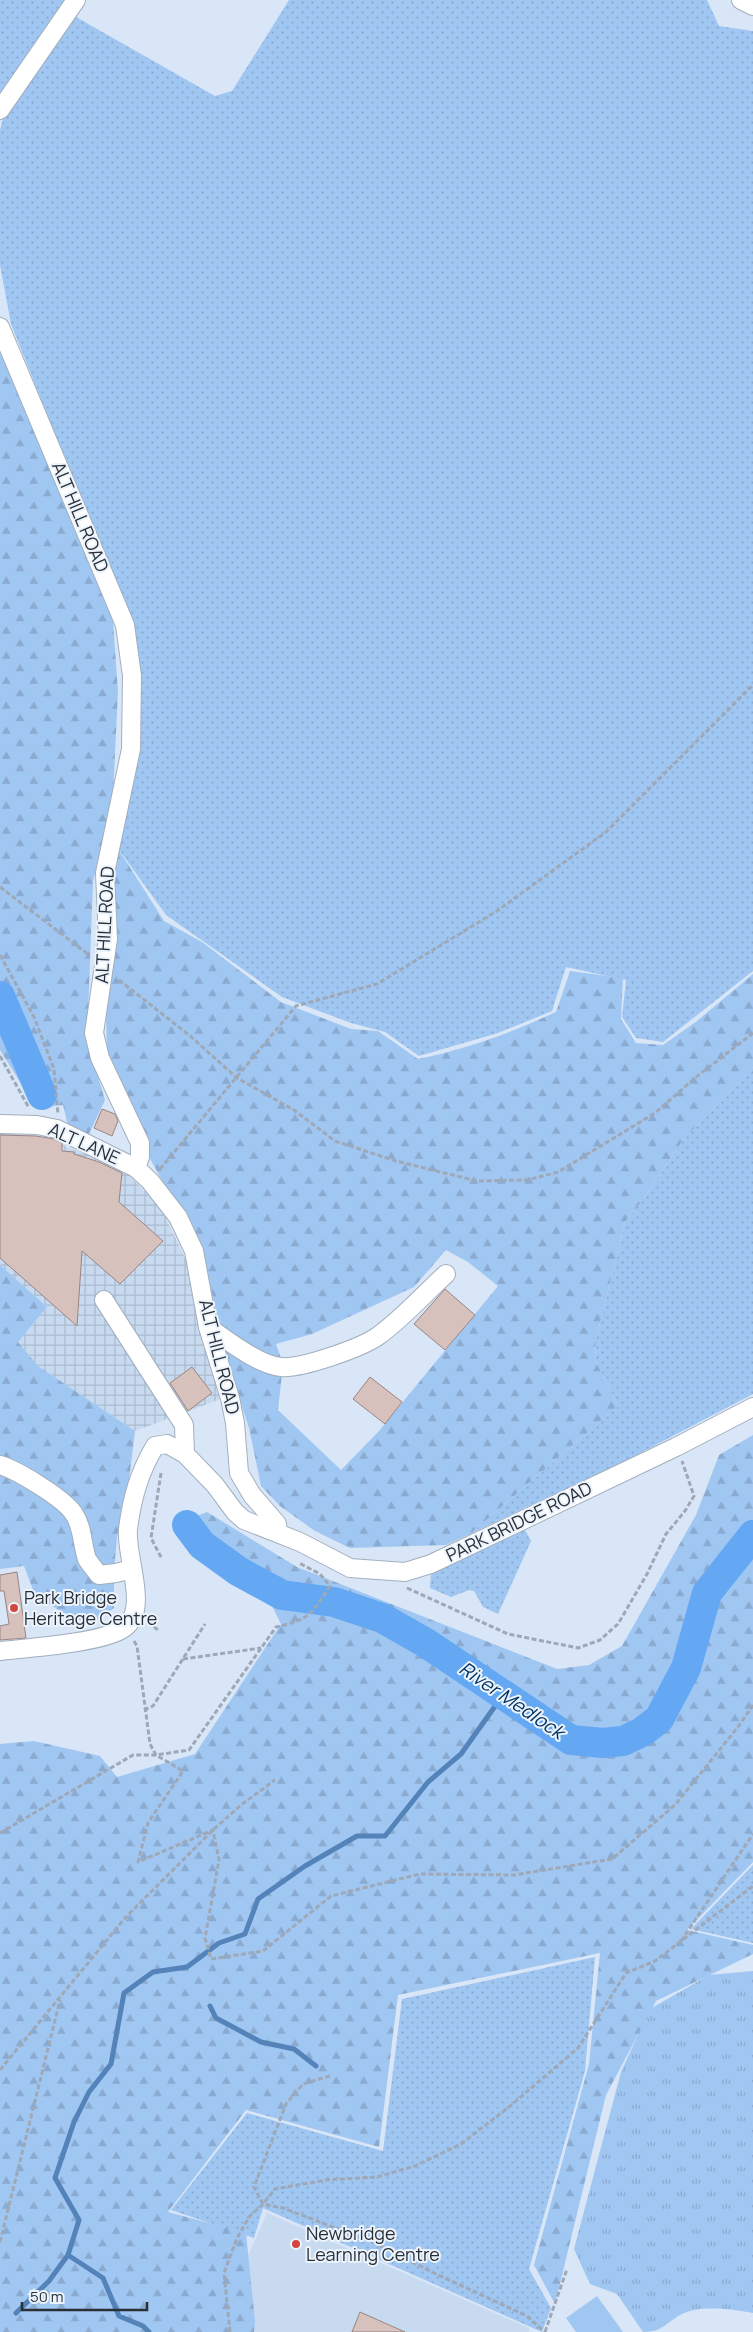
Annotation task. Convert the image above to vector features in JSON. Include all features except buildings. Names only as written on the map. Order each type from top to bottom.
[{"type":"street","points":[[0,110],[76,0]]},
{"type":"street","points":[[741,0],[753,6]]},
{"type":"street","name":"ALT HILL ROAD","points":[[0,327],[125,625],[132,676],[131,749],[105,873],[108,939],[94,1033],[100,1058],[140,1143],[140,1157],[136,1168],[156,1188],[187,1232],[194,1251],[208,1327],[230,1398],[235,1423],[239,1473],[252,1495],[277,1524],[278,1532]]},
{"type":"street","name":"ALT LANE","points":[[0,1124],[37,1125],[57,1128],[136,1168]]},
{"type":"street","points":[[208,1327],[248,1353],[281,1368],[321,1360],[377,1336],[446,1274]]},
{"type":"street","points":[[104,1300],[184,1425],[185,1454]]},
{"type":"street","name":"PARK BRIDGE ROAD","points":[[185,1454],[215,1485],[235,1512],[244,1520],[278,1532],[350,1568],[405,1572],[431,1564],[676,1447],[753,1407]]},
{"type":"street","points":[[0,1651],[90,1639],[124,1628],[135,1613],[136,1594],[128,1532],[141,1468],[155,1446],[167,1444],[185,1454]]},
{"type":"street","points":[[0,1465],[13,1469],[47,1490],[74,1513],[85,1544],[88,1560],[99,1574],[116,1573],[132,1569]]},
{"type":"path","points":[[168,1158],[296,1006],[377,984],[497,911],[606,832],[753,685]]},
{"type":"path","points":[[0,887],[189,1035],[237,1078],[294,1110],[336,1141],[396,1161],[477,1181],[527,1180],[558,1172],[655,1113],[695,1078],[753,1033]]},
{"type":"path","points":[[0,955],[34,1017],[54,1069],[58,1105],[57,1128]]},
{"type":"path","points":[[0,1056],[23,1094],[37,1125]]},
{"type":"path","points":[[405,1587],[508,1634],[578,1648],[600,1640],[618,1624],[647,1574],[666,1534],[686,1511],[694,1496],[676,1447]]},
{"type":"path","points":[[162,1559],[151,1538],[161,1473],[171,1457],[185,1454]]},
{"type":"path","points":[[0,1833],[133,1755],[156,1755],[190,1750],[276,1627],[294,1623],[309,1616],[330,1586]]},
{"type":"path","points":[[144,1710],[152,1706],[205,1624]]},
{"type":"path","points":[[124,1628],[137,1646],[150,1744],[156,1755],[183,1771],[148,1823],[138,1862],[212,1830]]},
{"type":"path","points":[[182,1659],[262,1648]]},
{"type":"path","points":[[212,1830],[219,1860],[205,1938],[212,1959],[263,1951],[331,1896],[420,1874],[514,1875],[612,1859],[675,1805],[738,1727],[753,1704]]},
{"type":"path","points":[[0,2070],[125,1918],[212,1830],[241,1805],[275,1780]]},
{"type":"path","points":[[679,1943],[753,1834]]},
{"type":"path","points":[[230,2332],[224,2273],[238,2238],[250,2216],[276,2189],[326,2180],[377,2176],[415,2166],[461,2144],[509,2107],[578,2048],[626,1974],[654,1961],[753,1886]]},
{"type":"path","points":[[0,2242],[60,1998]]},
{"type":"path","points":[[263,2204],[254,2187],[286,2104],[303,2084],[330,2076]]},
{"type":"path","points":[[263,2204],[283,2208],[375,2243],[434,2273],[527,2316],[545,2332],[567,2269]]},
{"type":"shaded area","points":[[0,1133],[52,1138],[67,1147],[122,1168],[161,1208],[190,1268],[221,1399],[135,1431],[38,1366],[18,1342],[47,1307],[0,1265]]},
{"type":"shaded area","name":"Newbridge Learning Centre","points":[[267,2213],[529,2328],[529,2332],[239,2332],[239,2276]]},
{"type":"green space","points":[[0,0],[70,0],[0,101]]},
{"type":"green space","points":[[289,0],[707,0],[719,26],[753,31],[753,971],[663,1042],[636,1038],[622,1017],[626,980],[566,967],[552,1011],[498,1033],[419,1056],[385,1032],[351,1023],[282,997],[166,915],[117,847],[140,717],[136,637],[11,324],[0,265],[0,130],[6,108],[76,17],[215,96],[232,91]]},
{"type":"green space","points":[[0,345],[113,621],[118,692],[113,794],[93,882],[87,1041],[105,1100],[88,1136],[68,1126],[63,1105],[36,1108],[0,1050]]},
{"type":"green space","points":[[117,847],[164,921],[202,942],[281,1002],[351,1029],[378,1031],[418,1059],[488,1040],[556,1012],[570,971],[623,978],[621,1019],[636,1043],[663,1045],[697,1021],[753,974],[753,1067],[683,1140],[642,1201],[625,1222],[596,1339],[595,1360],[618,1406],[470,1534],[446,1545],[350,1548],[315,1531],[280,1506],[261,1486],[249,1428],[225,1354],[204,1257],[184,1210],[163,1182],[148,1155],[107,1055],[106,1012],[112,957],[111,878]],"holes":[[[446,1250],[468,1262],[498,1286],[379,1431],[341,1470],[278,1410],[283,1364],[276,1344],[312,1334],[414,1287]]]},
{"type":"green space","points":[[753,1067],[753,1394],[627,1460],[470,1534],[618,1406],[595,1360],[596,1339],[625,1222],[642,1201],[683,1140]]},
{"type":"green space","points":[[0,1265],[47,1307],[18,1342],[38,1366],[135,1431],[129,1480],[117,1537],[114,1572],[114,1608],[93,1623],[71,1618],[35,1595],[24,1566],[0,1569]]},
{"type":"green space","points":[[753,1435],[753,1862],[687,1930],[753,1945],[753,1954],[656,2001],[606,2095],[555,2304],[534,2265],[589,2064],[600,1953],[398,1995],[379,2147],[246,2110],[168,2212],[246,2233],[255,2321],[254,2332],[0,2332],[0,1744],[34,1741],[100,1756],[117,1777],[195,1754],[281,1624],[258,1578],[175,1524],[207,1512],[297,1567],[557,1669],[589,1665],[622,1646],[696,1515],[719,1455]]},
{"type":"green space","points":[[525,1530],[531,1541],[498,1614],[483,1607],[474,1591],[469,1590],[451,1597],[430,1588],[431,1573]]},
{"type":"green space","points":[[753,1865],[753,1943],[691,1929]]},
{"type":"green space","points":[[595,1957],[585,2071],[529,2269],[551,2308],[542,2332],[263,2208],[254,2238],[171,2210],[247,2113],[383,2151],[402,1999]]},
{"type":"green space","points":[[753,1971],[753,2313],[728,2309],[699,2309],[684,2313],[656,2330],[643,2332],[617,2294],[590,2284],[574,2249],[621,2072],[650,2009],[709,1975]]},
{"type":"green space","points":[[597,2296],[623,2332],[576,2332],[566,2318]]},
{"type":"waterway","name":"River Medlock","points":[[0,996],[42,1095]]},
{"type":"waterway","name":"River Medlock","points":[[187,1525],[202,1545],[238,1571],[282,1595],[334,1602],[382,1618],[426,1643],[571,1740],[603,1743],[623,1741],[642,1732],[659,1719],[686,1668],[707,1593],[753,1535]]},
{"type":"waterway","points":[[149,2332],[143,2326],[119,2316],[103,2278],[68,2255],[79,2220],[55,2178],[74,2122],[89,2092],[111,2064],[124,1993],[153,1972],[187,1967],[219,1943],[245,1934],[258,1899],[305,1866],[357,1836],[385,1836],[428,1782],[461,1754],[503,1695]]},
{"type":"waterway","points":[[210,2006],[216,2018],[261,2042],[294,2049],[316,2066]]},
{"type":"waterway","points":[[16,2313],[49,2281],[68,2255]]},
{"type":"place","name":"Park Bridge Heritage Centre","points":[[14,1608]]},
{"type":"place","name":"Newbridge Learning Centre","points":[[296,2244]]}]
